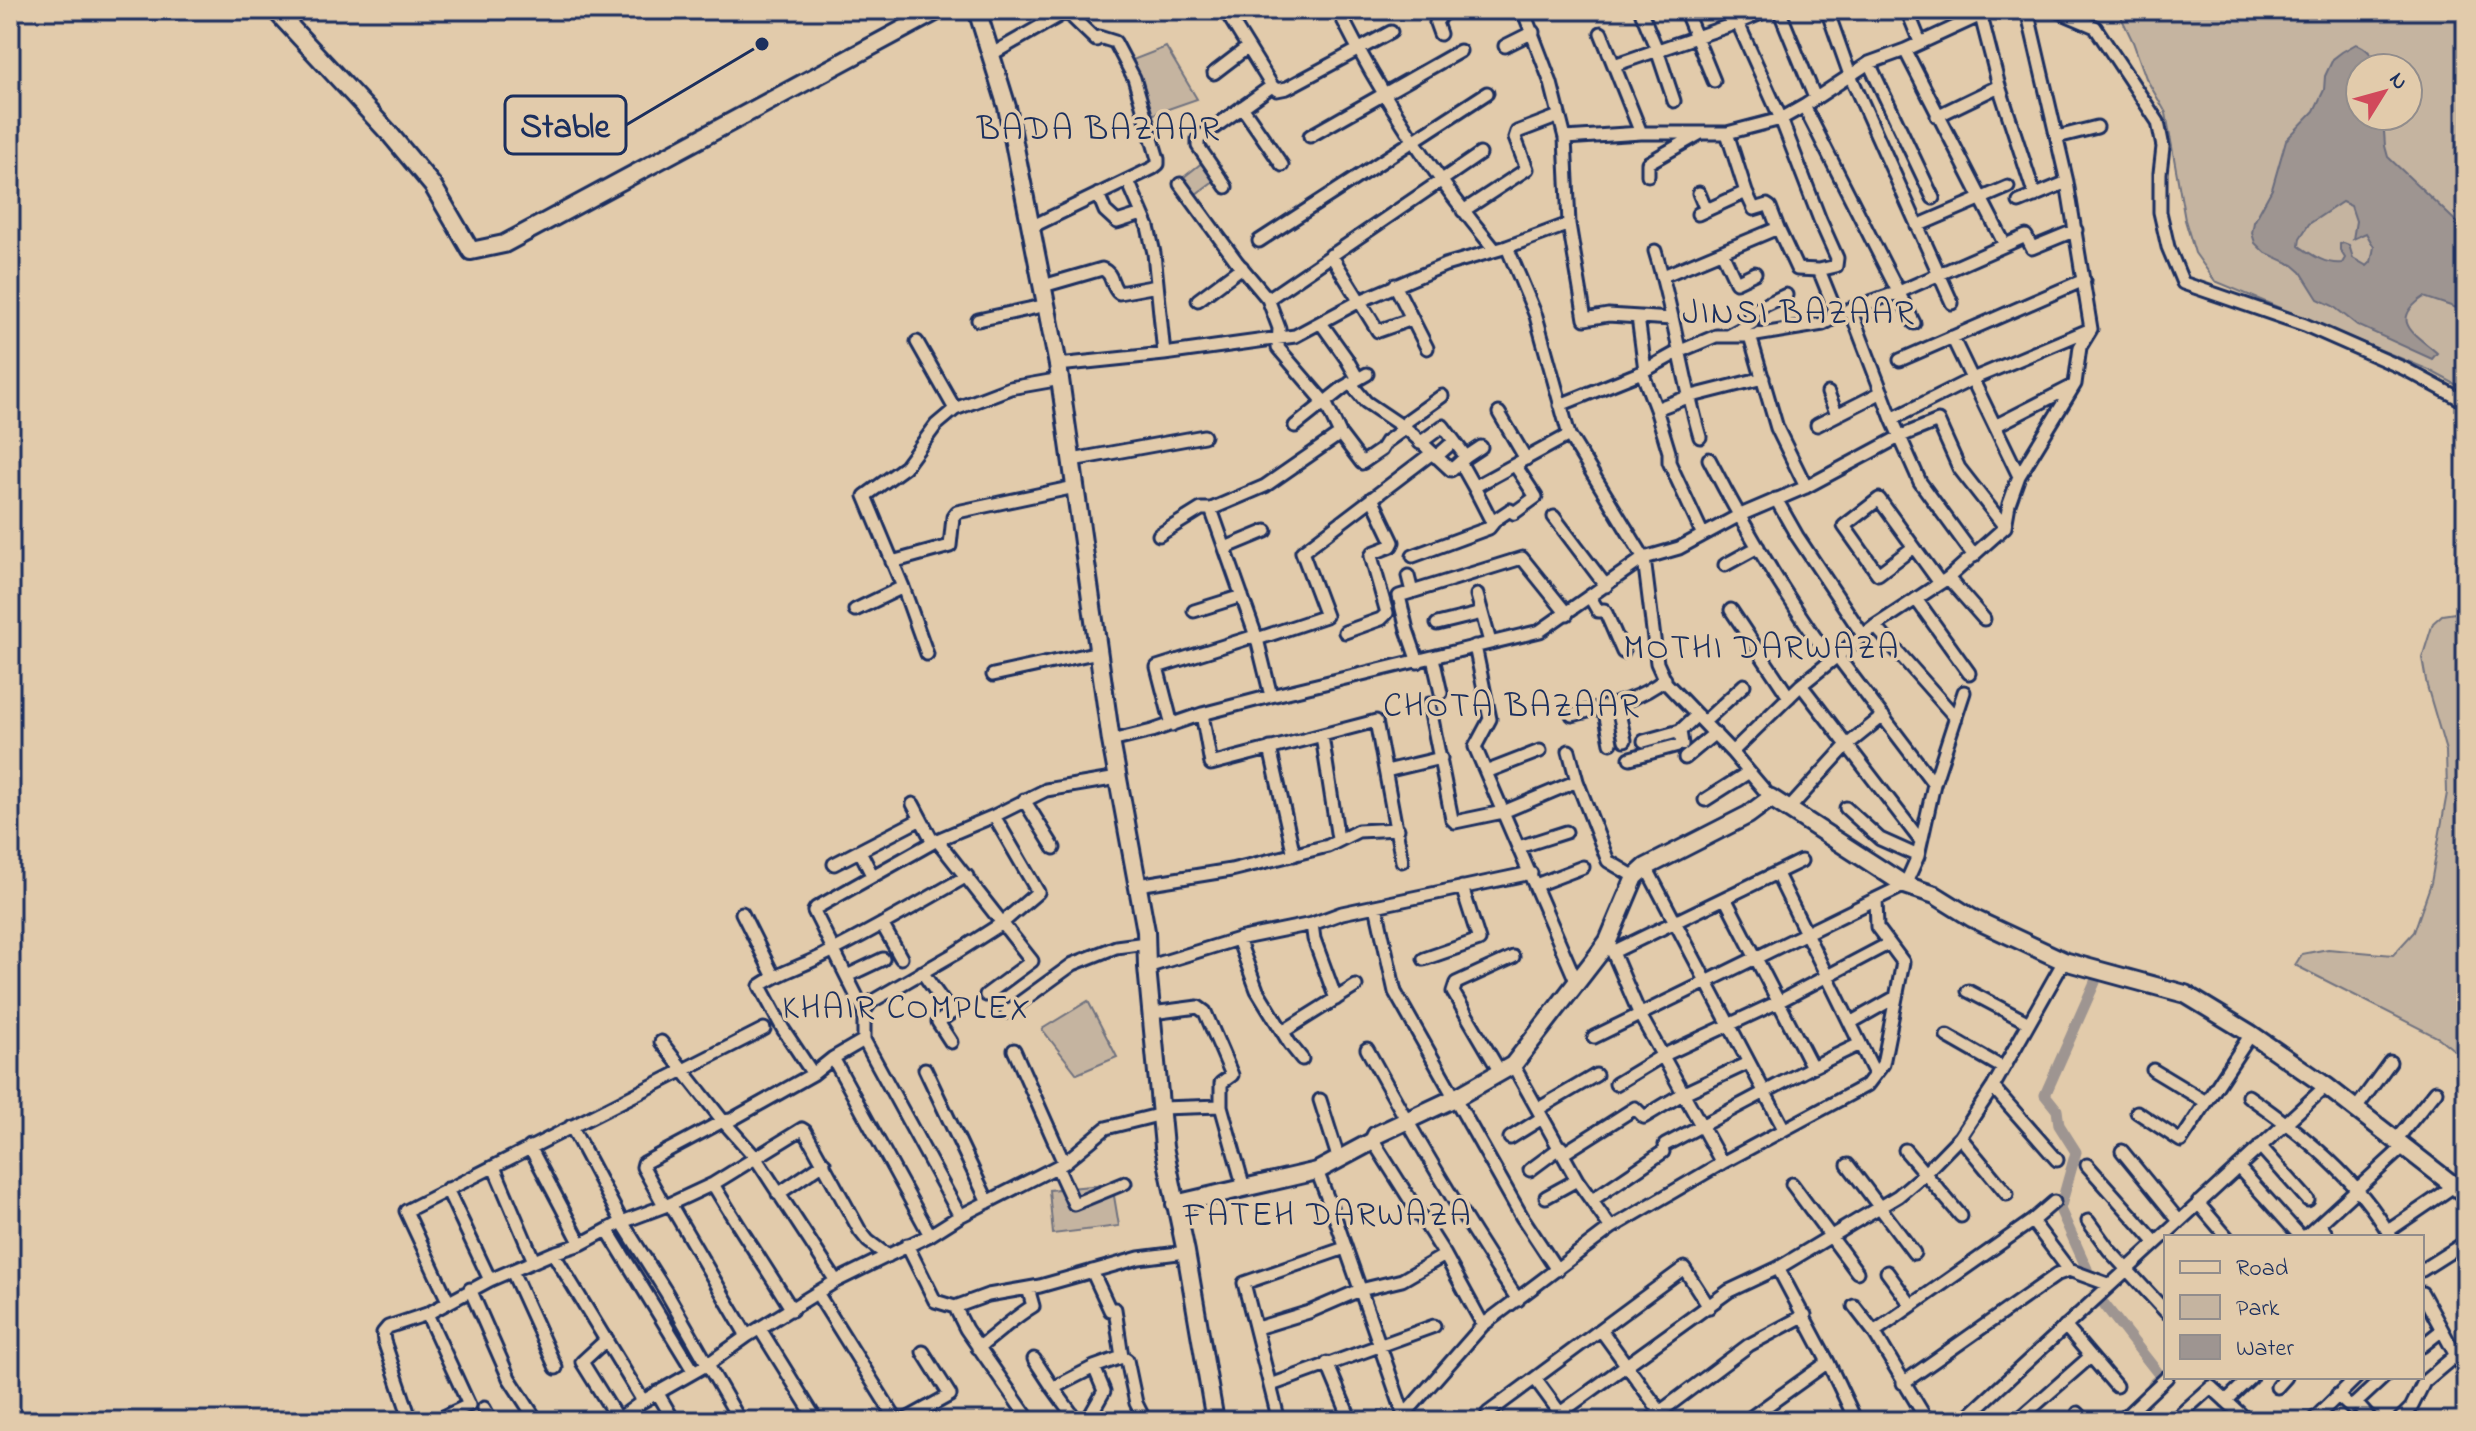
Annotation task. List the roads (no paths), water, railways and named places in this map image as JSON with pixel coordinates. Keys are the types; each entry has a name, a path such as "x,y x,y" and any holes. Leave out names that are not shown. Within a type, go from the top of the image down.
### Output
{"street":[{"path":"275,10 389,133 433,186 471,251 504,244 939,10"},
{"path":"977,10 1007,107 1059,372 1111,741 1146,931 1164,1147 1186,1252 1215,1421"},
{"path":"1225,10 1277,90 1391,32"},
{"path":"1338,10 1412,141 1495,250"},
{"path":"1440,34 1436,23 1441,15 1450,10"},
{"path":"1523,10 1551,83 1565,138 1569,224 1585,319 1608,315 1672,319"},
{"path":"1685,10 1714,81"},
{"path":"1727,133 1754,209 1770,207 1797,269 1819,270 1836,266 1837,258 1781,119 1732,10"},
{"path":"1614,65 1769,10"},
{"path":"1779,10 1815,98"},
{"path":"1827,10 1850,75 1952,303"},
{"path":"1907,10 1920,42"},
{"path":"1732,752 1801,685 1875,626 1944,580 2005,527 2019,476 2075,384 2080,347 2091,329 2067,182 2027,10"},
{"path":"2055,10 2095,27 2158,122 2163,147 2160,212 2168,247 2183,283 2305,325 2405,369 2466,402"},
{"path":"1565,138 1641,133 1727,133 1781,119 1869,63 1986,13 1999,86 2035,196"},
{"path":"992,54 1062,14 1070,15 1096,40 1099,37 1115,42 1134,78 1158,159 1158,164 1153,168 1031,227"},
{"path":"1642,14 1674,101"},
{"path":"1505,46 1533,32"},
{"path":"1601,33 1641,133"},
{"path":"1214,73 1248,47"},
{"path":"1905,50 2005,245"},
{"path":"1310,136 1460,51"},
{"path":"1869,63 1933,198"},
{"path":"1226,187 1197,143 1200,137 1272,86"},
{"path":"1937,116 1999,86"},
{"path":"1259,241 1487,93"},
{"path":"1804,106 1914,323"},
{"path":"1242,107 1282,165"},
{"path":"1463,211 1527,169 1515,138 1517,132 1559,116"},
{"path":"2057,137 2097,127"},
{"path":"1648,175 1648,163 1700,133"},
{"path":"1268,299 1480,154"},
{"path":"1128,181 1148,227 1154,253 1164,354"},
{"path":"2019,202 2067,182"},
{"path":"1180,184 1268,299 1279,328 1278,348 1326,404 1340,434 1362,463 1404,429 1407,421 1442,396"},
{"path":"1917,226 2008,187"},
{"path":"1699,193 1702,212 1746,192"},
{"path":"1098,194 1105,211 1113,220 1120,222 1142,214"},
{"path":"927,654 865,496 905,467 936,425 955,409 1059,372 1295,336 1395,285 1569,224"},
{"path":"1663,276 1778,228"},
{"path":"1560,405 1644,371 1716,336 1750,336 1823,324 1850,309 1899,292 2026,236 2032,248 2076,230"},
{"path":"1507,247 1536,316 1569,435 1644,558 1657,663 1665,679 1771,798 1905,885 1935,895 1972,918 2064,961 2185,994 2251,1034 2326,1086 2460,1190 2389,1234 2357,1188 2286,1122 2248,1096"},
{"path":"1655,251 1700,437"},
{"path":"1722,252 1736,282 1755,273"},
{"path":"1331,255 1378,331 1412,319"},
{"path":"1198,300 1242,267"},
{"path":"1043,286 1102,269 1110,275 1119,293 1157,286"},
{"path":"1819,270 1838,317"},
{"path":"1900,360 2084,280"},
{"path":"1395,285 1427,348"},
{"path":"1727,336 1753,322 1750,312 1786,295"},
{"path":"978,320 1047,305"},
{"path":"1850,309 1920,482 1974,556"},
{"path":"1638,317 1644,371 1669,452 1669,462 1703,535"},
{"path":"1321,323 1358,379 1366,402 1404,429 1451,470 1481,447"},
{"path":"1892,419 1972,379 2091,329"},
{"path":"1750,336 1777,428 1806,487"},
{"path":"1952,337 2019,476"},
{"path":"917,342 955,409"},
{"path":"1656,409 1688,397 1763,378"},
{"path":"1295,426 1358,379"},
{"path":"1995,426 2075,384"},
{"path":"1817,425 1882,392"},
{"path":"1828,393 1837,415"},
{"path":"1413,556 1489,528 1510,510 1514,513 1536,497 1499,413"},
{"path":"1111,741 1271,696 1540,631 1644,558 1679,548 1738,516 1806,487 1901,436 1938,421 1959,468 2005,527"},
{"path":"1420,443 1443,426 1454,441 1493,523"},
{"path":"1159,535 1201,509 1211,509 1265,486 1340,434"},
{"path":"1474,487 1569,435"},
{"path":"1072,460 1204,436"},
{"path":"1172,725 1157,667 1326,616 1302,552 1454,441"},
{"path":"1709,459 1738,516 1808,629 1883,716 1934,784"},
{"path":"892,562 950,546 953,517 957,512 1075,487"},
{"path":"1345,632 1381,619 1387,613 1371,556 1393,542 1372,498"},
{"path":"1776,499 1863,635"},
{"path":"1914,547 1878,574 1844,526 1879,499 1914,547 1984,619"},
{"path":"1211,509 1256,637 1271,696"},
{"path":"1554,517 1606,586"},
{"path":"1225,548 1266,531"},
{"path":"1513,547 1567,614"},
{"path":"1725,565 1758,547"},
{"path":"1418,662 1399,596 1522,558"},
{"path":"1408,576 1412,592"},
{"path":"855,610 903,587"},
{"path":"1477,595 1490,642"},
{"path":"1194,611 1242,596"},
{"path":"1590,597 1598,611 1605,611 1623,652"},
{"path":"1916,599 1969,673"},
{"path":"1731,610 1789,697"},
{"path":"1437,624 1482,613"},
{"path":"1875,626 1956,718"},
{"path":"1475,646 1490,719 1475,747 1576,981"},
{"path":"993,675 1099,652"},
{"path":"1433,658 1441,693"},
{"path":"1572,715 1617,704 1642,694 1665,679"},
{"path":"1644,741 1680,731 1744,685"},
{"path":"1801,685 1920,840"},
{"path":"1594,1037 1905,885 1918,856 1934,784 1964,692"},
{"path":"1429,704 1453,821 1503,812 1577,781"},
{"path":"1617,704 1625,740"},
{"path":"1604,707 1611,743"},
{"path":"1202,714 1211,764 1376,721 1402,861"},
{"path":"1788,810 1847,745 1883,716"},
{"path":"1630,758 1682,744 1680,731"},
{"path":"1685,758 1715,733"},
{"path":"1322,736 1338,839"},
{"path":"1270,748 1294,855"},
{"path":"1486,772 1540,751"},
{"path":"1569,751 1577,781 1608,861 1640,872 1675,922 1784,1129"},
{"path":"1386,771 1441,758"},
{"path":"1705,800 1749,772"},
{"path":"960,1216 864,1040 864,1011 814,914 815,909 935,841 1046,790 1118,778"},
{"path":"1175,1204 1317,1171 1373,1141 1376,1135 1455,1098 1507,1068 1576,981 1610,946 1640,872 1748,815 1771,798"},
{"path":"1024,800 1054,848"},
{"path":"913,804 935,841 967,876 1032,961 986,995"},
{"path":"1846,808 1880,839 1918,856"},
{"path":"864,1011 871,1002 1001,924 1038,892 994,816"},
{"path":"834,864 921,819"},
{"path":"1138,885 1231,870 1294,855 1328,846 1358,831 1398,829"},
{"path":"1519,847 1566,832"},
{"path":"860,851 872,875"},
{"path":"1610,946 1675,922 1801,861"},
{"path":"1536,885 1583,867"},
{"path":"1147,967 1238,939 1312,924 1342,913 1531,873"},
{"path":"1777,874 1875,1074"},
{"path":"813,1074 783,1029 760,986 794,967 803,966 833,951 967,876"},
{"path":"1424,959 1479,940 1462,887"},
{"path":"1725,898 1812,1067"},
{"path":"1402,1418 1483,1325 1611,1228 1722,1163 1867,1085 1883,1064 1903,962 1877,927 1876,899"},
{"path":"1376,906 1395,992 1522,1217 1557,1270"},
{"path":"742,913 774,977"},
{"path":"882,924 901,958"},
{"path":"1312,924 1314,939 1336,999"},
{"path":"1238,939 1257,990 1302,1059"},
{"path":"1007,1012 1073,964 1116,947 1146,943"},
{"path":"1616,1084 1662,1056 1778,1002 1888,944"},
{"path":"1610,946 1640,1015 1722,1163"},
{"path":"1513,957 1456,983 1453,992 1470,1024 1540,1114 1577,1180 1611,1228"},
{"path":"847,976 883,959"},
{"path":"1549,1421 1563,1417 1729,1291 1778,1268 1898,1196 1925,1173 1960,1137 1993,1087 2064,961"},
{"path":"922,972 951,1013 938,1022 951,1042"},
{"path":"1284,1031 1356,986"},
{"path":"1968,991 2029,1023"},
{"path":"1850,1023 1896,997"},
{"path":"1152,1013 1203,1009 1232,1075 1221,1083 1221,1106 1244,1188"},
{"path":"448,1301 406,1211 764,1029"},
{"path":"2137,1112 2181,1141 2251,1034"},
{"path":"1947,1036 2003,1068"},
{"path":"747,1336 643,1167 644,1163 723,1121 731,1120 813,1074 864,1040"},
{"path":"661,1042 755,1157 836,1281"},
{"path":"1592,1200 1700,1126 1860,1044"},
{"path":"1367,1049 1407,1122 1518,1300"},
{"path":"1014,1050 1074,1204 1125,1183"},
{"path":"833,1058 930,1235"},
{"path":"2355,1110 2390,1062"},
{"path":"1530,1170 1635,1108 1644,1117 1684,1093 1748,1063"},
{"path":"925,1069 988,1202"},
{"path":"2153,1070 2206,1102"},
{"path":"1510,1138 1596,1075"},
{"path":"2166,1235 2326,1086"},
{"path":"1993,1087 2057,1160"},
{"path":"2306,1235 2399,1144 2436,1091"},
{"path":"1320,1100 1339,1160"},
{"path":"607,1339 582,1362 617,1420 836,1281 1061,1165 1106,1128 1162,1111 1221,1106"},
{"path":"571,1126 622,1222 740,1421"},
{"path":"411,1421 383,1333 388,1327 427,1314 470,1289 581,1244 622,1222 713,1184 802,1129 860,1231 888,1256"},
{"path":"1960,1137 2007,1194"},
{"path":"1373,1141 1445,1255 1483,1325"},
{"path":"2260,1146 2308,1200"},
{"path":"530,1147 581,1244"},
{"path":"1905,1150 1961,1216"},
{"path":"2122,1151 2179,1221"},
{"path":"778,1194 824,1163"},
{"path":"1848,1165 1914,1253"},
{"path":"1963,1421 2161,1241 2087,1165"},
{"path":"494,1167 534,1261"},
{"path":"2238,1167 2301,1235"},
{"path":"1317,1171 1402,1418"},
{"path":"1546,1197 1577,1180"},
{"path":"713,1184 792,1310"},
{"path":"1792,1184 1857,1272"},
{"path":"447,1189 490,1280"},
{"path":"1874,1332 2032,1221 2054,1202"},
{"path":"2198,1203 2225,1235"},
{"path":"2032,1221 2069,1270 2110,1285"},
{"path":"2088,1221 2109,1250 2164,1310"},
{"path":"2320,1224 2327,1235"},
{"path":"608,1231 694,1372"},
{"path":"2424,1269 2466,1242"},
{"path":"907,1245 935,1301 955,1307 988,1295 1028,1288 1139,1258 1186,1252"},
{"path":"1279,1421 1244,1283 1345,1248"},
{"path":"553,1253 643,1401"},
{"path":"1257,1328 1309,1312 1360,1290 1402,1280 1445,1255"},
{"path":"1493,1421 1488,1413 1684,1268 1709,1307"},
{"path":"1778,1268 1805,1315 1856,1421"},
{"path":"1903,1383 2058,1274 2069,1270"},
{"path":"512,1271 556,1368"},
{"path":"1092,1271 1110,1310 1115,1309 1122,1357 1127,1360 1136,1403 1145,1421"},
{"path":"1887,1272 1911,1305"},
{"path":"978,1348 1010,1324 1013,1318 1033,1306 1028,1288"},
{"path":"470,1289 509,1378 537,1421"},
{"path":"817,1293 896,1420 950,1395 923,1352"},
{"path":"2424,1297 2466,1374"},
{"path":"1854,1306 1874,1332 1925,1417"},
{"path":"955,1307 978,1348 1030,1421"},
{"path":"427,1314 469,1405 435,1421"},
{"path":"1648,1421 1664,1416 1749,1345 1805,1315"},
{"path":"1271,1385 1434,1326"},
{"path":"2065,1326 2116,1386"},
{"path":"760,1329 817,1421"},
{"path":"1601,1330 1664,1416"},
{"path":"2424,1344 2442,1330"},
{"path":"2398,1421 2411,1408 2424,1382 2456,1355"},
{"path":"1053,1388 1122,1357"},
{"path":"2017,1421 2090,1357"},
{"path":"1034,1359 1077,1421"},
{"path":"1746,1421 1828,1362"},
{"path":"1327,1363 1350,1419 1332,1421"},
{"path":"1087,1421 1104,1391 1094,1367"},
{"path":"2121,1421 2164,1377"},
{"path":"2226,1401 2249,1379"},
{"path":"2312,1421 2355,1379"},
{"path":"2337,1395 2350,1407 2382,1379"},
{"path":"1536,1380 1563,1417"},
{"path":"2173,1421 2211,1387 2248,1421"},
{"path":"657,1392 674,1421"},
{"path":"2356,1403 2372,1421"},
{"path":"484,1408 491,1421"}],"water":[{"path":"2356,44 2368,52 2344,52 2344,132 2384,132 2388,157 2466,231 2466,311 2424,297 2408,314 2409,328 2437,353 2432,359 2357,325 2333,306 2318,299 2293,265 2264,252 2255,243 2252,233 2254,222 2272,189 2286,140 2314,111 2333,59","holes":["2342,202 2351,206 2356,221 2353,239 2366,233 2374,247 2367,266 2353,258 2349,245 2344,243 2340,244 2345,258 2342,263 2325,261 2299,246 2300,238 2309,224"]}],"waterway":[{"path":"2087,1269 2060,1209 2076,1152 2059,1125 2057,1110 2045,1095 2095,982"},
{"path":"2104,1304 2161,1377 2153,1384"}],"place":[{"name":"Stable","path":"762,44"}],"district":[{"name":"BADA BAZAAR","path":"1099,131"},
{"name":"JINSI BAZAAR","path":"1799,315"},
{"name":"MOTHI DARWAZA","path":"1762,650"},
{"name":"CHOTA BAZAAR","path":"1512,708"},
{"name":"KHAIR COMPLEX","path":"907,1010"},
{"name":"FATEH DARWAZA","path":"1328,1217"}]}
